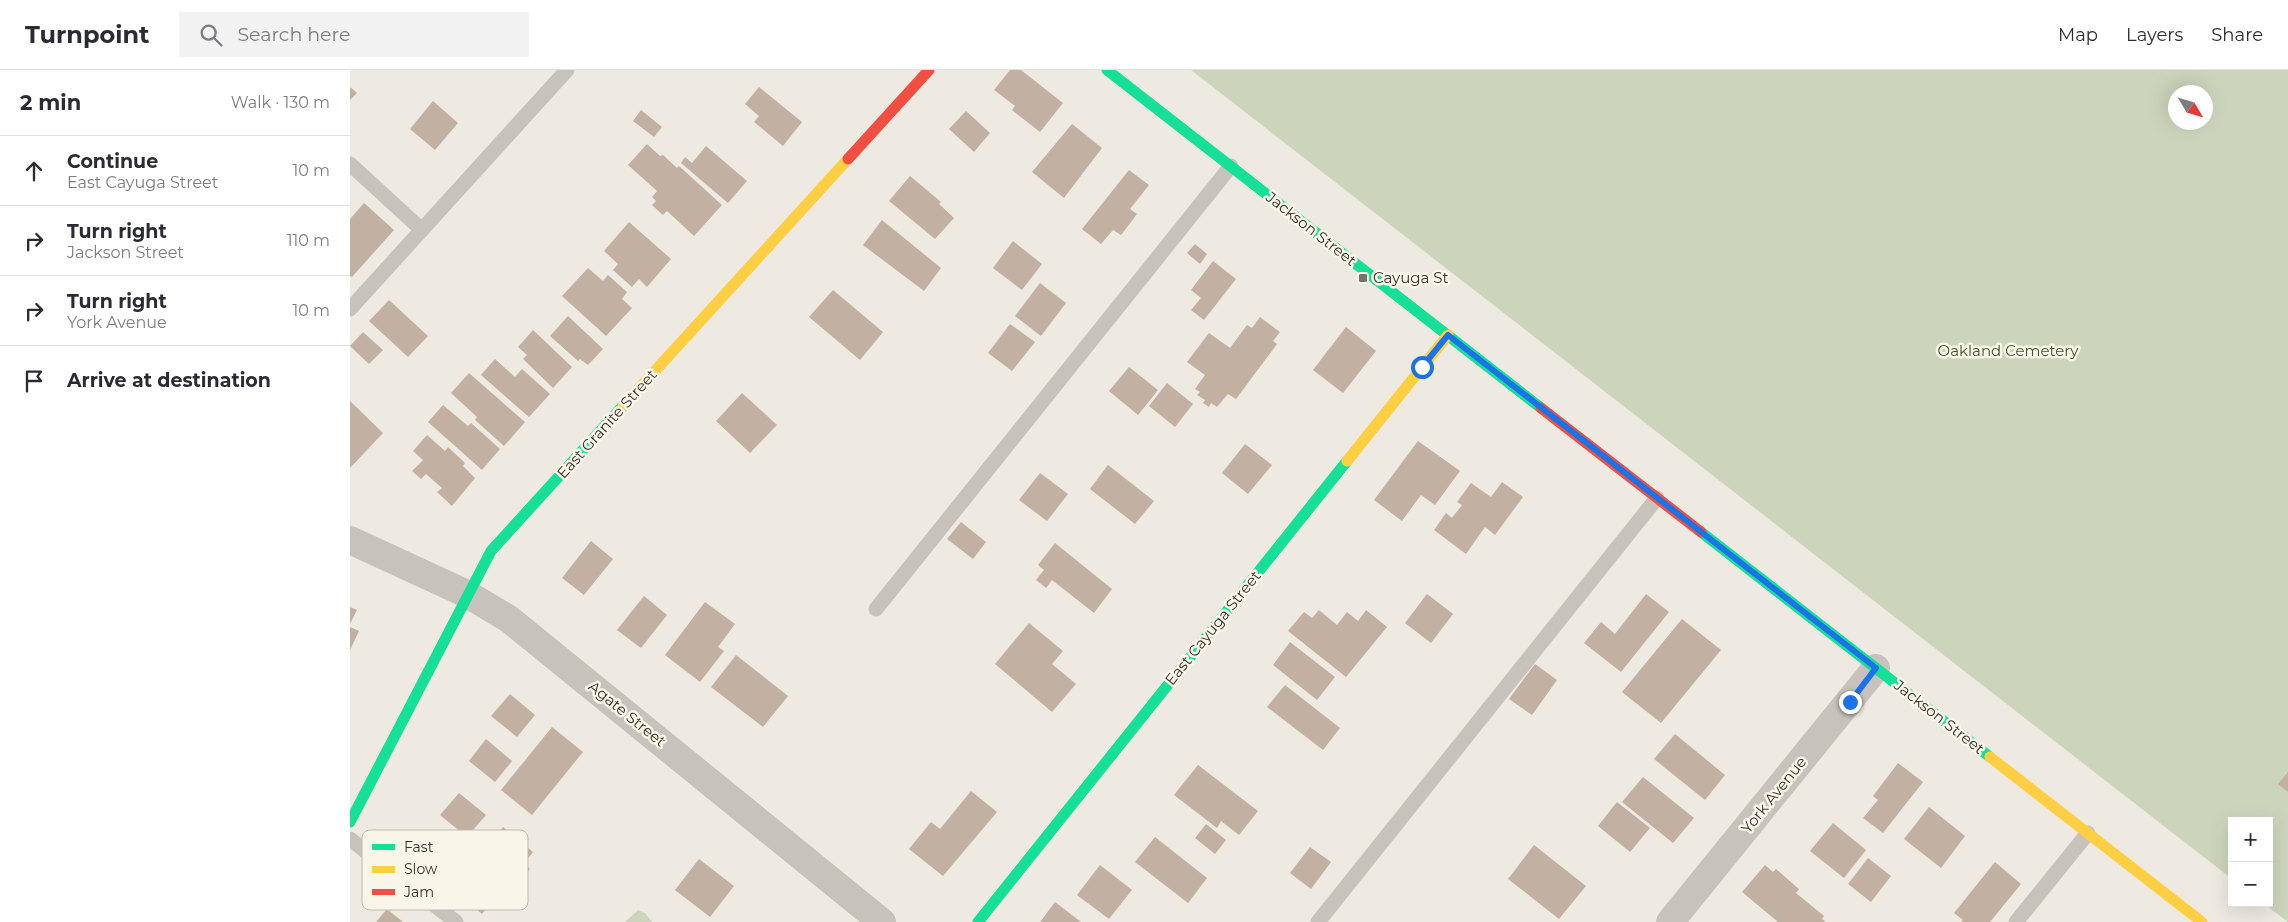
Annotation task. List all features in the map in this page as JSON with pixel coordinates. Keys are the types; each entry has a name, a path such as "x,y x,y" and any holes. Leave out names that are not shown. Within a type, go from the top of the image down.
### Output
{"street":[{"name":"East Granite Street","path":"350,822 491,551 929,70"},
{"name":"Jackson Street","path":"1107,70 2202,922"},
{"name":"East Cayuga Street","path":"978,922 1448,335"},
{"name":"Agate Street","path":"350,540 467,594 509,619 882,922"},
{"name":"York Avenue","path":"1670,922 1876,668"}],"lane":[{"path":"350,309 567,70"},
{"path":"350,164 422,230"},
{"path":"876,608 1231,166"},
{"path":"1318,922 1657,498"},
{"path":"2016,922 2088,833"},
{"path":"350,839 362,848"},
{"path":"441,910 456,922"}],"green space":[{"name":"Oakland Cemetery","path":"1191,70 2288,70 2288,922 2268,907 2273,907 2273,817 2228,817 2228,876"},
{"path":"638,910 645,913 652,922 625,922"}],"building":[{"path":"1010,70 1021,70 1063,103 1040,132 1012,110 1015,106 994,90"},
{"path":"350,87 357,93 350,100"},
{"path":"759,87 802,122 783,146 754,122 759,116 745,104"},
{"path":"433,101 458,123 435,150 410,129"},
{"path":"641,110 662,127 654,137 633,121"},
{"path":"966,111 990,133 974,152 949,129"},
{"path":"1072,124 1102,148 1064,198 1032,172"},
{"path":"647,144 677,168 679,166 722,205 694,236 667,211 663,215 652,205 656,201 652,197 657,191 628,165"},
{"path":"706,146 747,181 728,203 681,163 685,157 692,163"},
{"path":"1129,170 1149,185 1130,209 1137,214 1121,235 1113,230 1101,244 1082,229"},
{"path":"910,176 941,202 939,204 954,218 935,239 889,201"},
{"path":"364,203 394,230 352,277 350,276 350,219"},
{"path":"882,220 941,268 924,291 863,245"},
{"path":"629,222 671,259 647,287 639,279 632,287 613,270 618,264 604,251"},
{"path":"1013,241 1042,264 1022,290 993,268"},
{"path":"1195,244 1207,254 1200,264 1187,253"},
{"path":"1213,261 1236,279 1204,320 1191,310 1201,298 1191,290"},
{"path":"588,268 603,281 608,275 627,292 622,299 632,308 606,336 562,296"},
{"path":"1040,283 1066,303 1041,336 1015,316"},
{"path":"833,290 883,332 860,360 809,317"},
{"path":"389,300 428,336 408,357 369,321"},
{"path":"568,316 603,349 588,365 580,359 578,361 550,336"},
{"path":"1260,317 1280,332 1273,341 1277,344 1236,399 1228,394 1217,407 1211,403 1209,407 1203,403 1205,400 1197,395 1200,392 1195,389 1205,375 1187,362 1209,333 1230,348 1247,325 1252,328"},
{"path":"1010,324 1035,342 1012,371 988,353"},
{"path":"1346,327 1376,351 1343,393 1313,370"},
{"path":"533,330 572,367 553,388 523,359 527,355 518,347"},
{"path":"363,332 383,350 369,364 350,346"},
{"path":"495,359 515,377 522,369 550,394 529,417 481,375"},
{"path":"1129,367 1158,390 1138,415 1109,391"},
{"path":"469,373 525,422 504,446 475,420 477,417 451,393"},
{"path":"1167,383 1193,404 1175,427 1149,406"},
{"path":"742,393 777,425 750,453 716,421"},
{"path":"350,401 383,433 350,468"},
{"path":"443,405 468,426 471,423 500,449 482,470 428,422"},
{"path":"427,435 445,451 448,447 465,463 463,466 475,478 452,506 437,492 442,488 426,474 421,479 412,471 423,460 413,451"},
{"path":"1418,441 1460,471 1435,505 1421,495 1402,521 1374,500"},
{"path":"1245,444 1272,465 1248,494 1222,473"},
{"path":"1108,465 1154,501 1135,524 1090,489"},
{"path":"1040,473 1068,494 1047,521 1019,500"},
{"path":"1502,482 1523,497 1495,535 1485,527 1466,554 1434,530 1446,513 1452,518 1462,505 1457,502 1471,483 1491,497"},
{"path":"961,522 986,542 973,559 947,539"},
{"path":"591,541 613,559 584,595 562,578"},
{"path":"1055,543 1112,589 1094,613 1052,580 1046,588 1036,580 1044,570 1038,565"},
{"path":"1427,594 1453,614 1431,643 1405,623"},
{"path":"1646,594 1669,612 1621,672 1584,643 1601,622 1615,634"},
{"path":"644,596 667,615 641,648 617,630"},
{"path":"705,602 735,624 718,647 724,651 700,682 665,655"},
{"path":"350,607 357,610 350,624"},
{"path":"1319,610 1337,625 1347,612 1358,621 1366,610 1387,627 1346,677 1288,631 1304,612 1312,618"},
{"path":"1682,619 1721,650 1661,723 1622,692"},
{"path":"1029,623 1063,651 1052,664 1076,684 1052,712 995,664"},
{"path":"350,627 359,631 350,650"},
{"path":"1290,642 1335,677 1317,700 1273,665"},
{"path":"736,655 788,696 763,727 711,687"},
{"path":"1535,664 1557,680 1532,715 1509,699"},
{"path":"1285,685 1340,728 1323,750 1267,707"},
{"path":"510,694 535,715 517,737 491,716"},
{"path":"552,727 583,752 532,815 501,790"},
{"path":"1675,734 1725,775 1705,800 1654,759"},
{"path":"486,739 512,761 495,782 469,761"},
{"path":"1898,763 1923,782 1883,833 1863,818 1878,800 1873,796"},
{"path":"1198,765 1258,811 1239,835 1221,821 1217,828 1174,795"},
{"path":"2288,772 2288,792 2278,784"},
{"path":"1643,777 1694,818 1673,843 1622,802"},
{"path":"971,791 997,812 943,876 909,849 931,822 940,829"},
{"path":"459,793 486,815 473,830 458,830 440,815"},
{"path":"1617,802 1650,828 1630,852 1598,826"},
{"path":"1929,807 1965,836 1941,868 1904,839"},
{"path":"1833,823 1866,850 1844,878 1810,851"},
{"path":"1206,824 1226,840 1215,854 1195,838"},
{"path":"1155,837 1207,878 1188,903 1135,862"},
{"path":"1534,845 1586,886 1559,919 1508,879"},
{"path":"1310,847 1331,862 1311,889 1290,873"},
{"path":"528,848 533,852 528,858"},
{"path":"1868,858 1891,876 1871,902 1848,884"},
{"path":"699,859 734,886 710,917 675,890"},
{"path":"1995,862 2021,884 1990,922 1961,922 1963,920 1954,913"},
{"path":"1100,865 1132,890 1109,919 1077,895"},
{"path":"1765,865 1773,872 1776,869 1799,889 1796,893 1824,916 1822,919 1826,922 1778,922 1742,892"},
{"path":"1055,902 1081,922 1040,922"},
{"path":"388,910 403,922 376,922"},
{"path":"477,910 485,910 482,914"}],"traffic: fast":[{"path":"1107,70 1541,408"},
{"path":"350,822 491,551 623,406"},
{"path":"978,922 1347,461"},
{"path":"1701,532 1990,757"}],"traffic: slow":[{"path":"623,406 848,159"},
{"path":"1347,461 1448,335"},
{"path":"1990,757 2202,922"}],"traffic: jam":[{"path":"848,159 929,70"},
{"path":"1541,408 1701,532"}],"place":[{"name":"Cayuga St","path":"1363,278"}],"route":[{"path":"1422,367 1448,335 1876,668 1850,702"}]}
